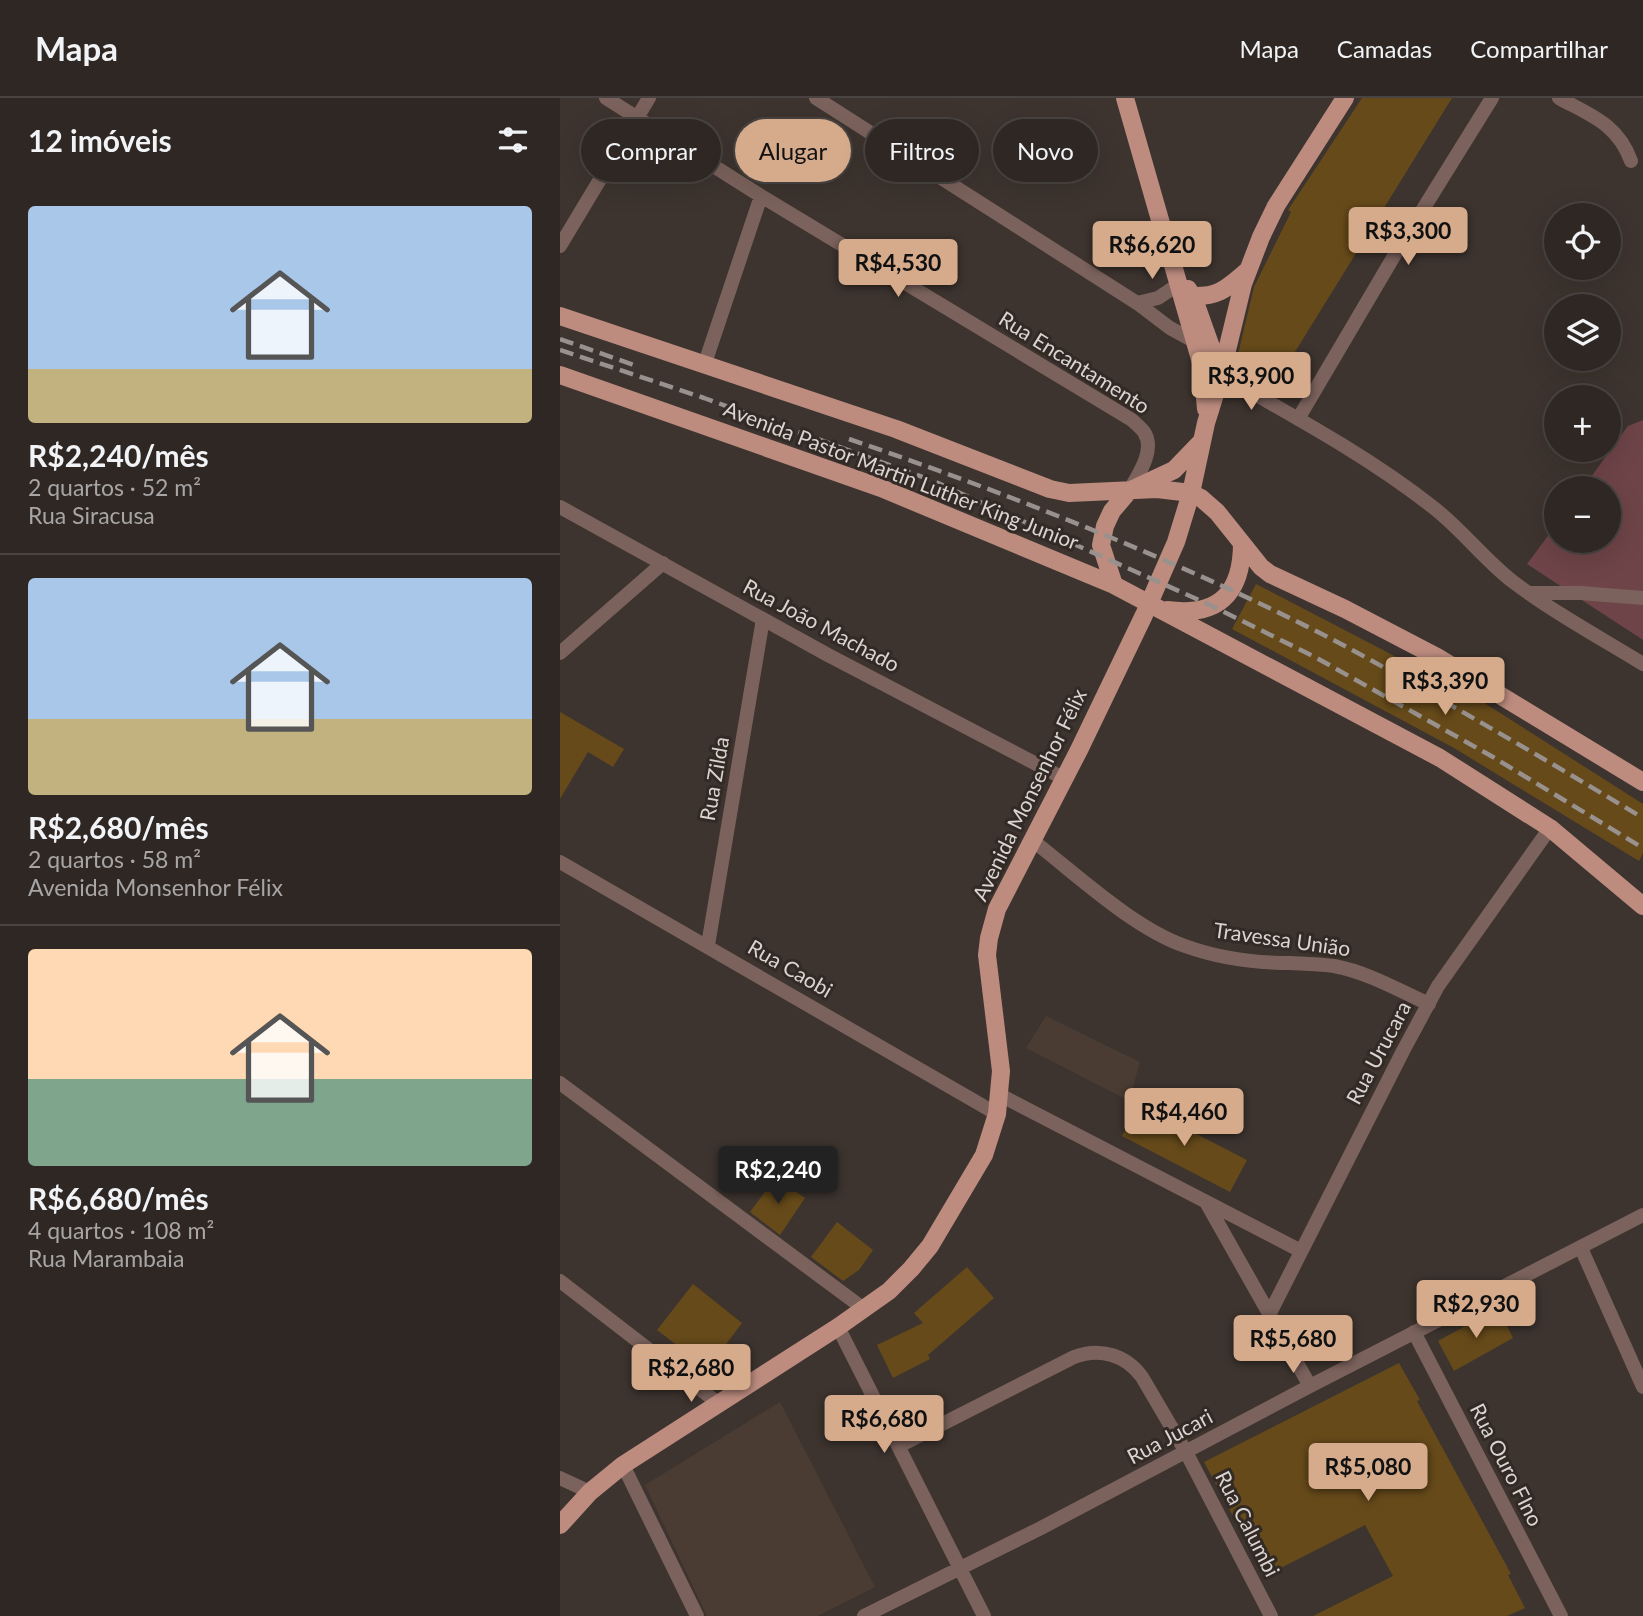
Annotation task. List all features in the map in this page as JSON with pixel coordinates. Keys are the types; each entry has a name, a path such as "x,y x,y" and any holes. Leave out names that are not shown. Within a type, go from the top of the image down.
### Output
{"main road":[{"path":"1125,98 1186,290 1221,375"},
{"name":"Avenida Monsenhor Félix","path":"560,1525 590,1492 623,1465 838,1327 889,1291 930,1246 984,1154 1000,1095 1000,1048 988,978 988,947 997,909 1155,606 1191,493 1204,432 1246,272 1276,206 1345,98"},
{"path":"1186,290 1211,296 1223,291 1246,272"},
{"path":"1114,585 1101,545 1112,511 1129,491 1174,470 1204,432 1204,376 1194,341 1186,290"},
{"name":"Avenida Pastor Martin Luther King Junior","path":"560,316 896,429 1050,489 1069,493 1157,489 1191,493"},
{"name":"Avenida Pastor Martin Luther King Junior","path":"560,375 881,488 1114,585 1440,758 1550,828 1643,906"},
{"path":"1191,493 1209,504 1261,567 1277,578 1345,609 1437,657 1643,782"},
{"path":"1155,606 1187,612 1209,609 1219,603 1237,581 1242,544"}],"street":[{"name":"Rua Encantamento","path":"606,98 761,196 1132,420 1144,432 1147,441 1142,467 1129,491"},
{"path":"560,246 649,98"},
{"path":"816,98 1194,341"},
{"path":"1298,419 1397,251 1492,98"},
{"path":"1559,98 1614,130 1622,139 1631,160"},
{"path":"705,363 761,196"},
{"path":"1137,303 1186,290"},
{"path":"1221,375 1362,459 1435,509 1499,570 1530,593 1643,664"},
{"name":"Rua João Machado","path":"560,508 1065,779"},
{"path":"560,653 663,563"},
{"path":"1530,593 1581,593 1643,598"},
{"name":"Rua Zilda","path":"708,945 763,619"},
{"name":"Rua Urucara","path":"1270,1313 1429,1004 1462,951 1550,828"},
{"name":"Travessa União","path":"1032,840 1135,920 1169,940 1197,950 1227,956 1271,962 1323,964 1349,969 1429,1004"},
{"name":"Rua Caobi","path":"560,862 997,1114"},
{"path":"560,1083 864,1309"},
{"path":"1000,1095 1301,1251"},
{"path":"1205,1201 1310,1386"},
{"name":"Rua Jucari","path":"864,1616 1643,1215"},
{"path":"1581,1248 1643,1387"},
{"path":"560,1281 718,1403"},
{"path":"838,1327 984,1616"},
{"name":"Rua Ouro FIno","path":"1414,1332 1561,1616"},
{"name":"Rua Calumbi","path":"899,1446 1089,1352 1101,1352 1125,1360 1134,1367 1186,1452 1271,1616"},
{"path":"623,1465 697,1616"},
{"path":"560,1478 590,1492"}],"shaded area":[{"path":"1643,420 1643,640 1527,564 1544,541 1544,553 1621,553 1621,476 1592,476 1602,462 1621,462 1621,436 1628,426"},
{"path":"1046,1016 1140,1062 1129,1101 1026,1048"},
{"path":"780,1402 875,1587 817,1616 707,1616 645,1485"}],"building":[{"path":"1362,98 1452,98 1290,360 1280,375 1272,369 1262,387 1234,371 1254,287 1291,212 1288,210"},
{"path":"1256,584 1483,702 1643,804 1643,853 1639,861 1454,748 1232,629"},
{"path":"560,712 624,749 613,767 588,752 560,799"},
{"path":"1138,1104 1247,1160 1230,1192 1122,1136"},
{"path":"776,1177 805,1198 780,1235 750,1212"},
{"path":"837,1222 873,1250 859,1270 843,1281 811,1257"},
{"path":"967,1267 994,1298 928,1355 930,1359 893,1378 877,1345 923,1323 914,1313"},
{"path":"693,1284 742,1323 718,1355 715,1352 704,1366 657,1330"},
{"path":"1498,1308 1513,1338 1454,1371 1438,1341"},
{"path":"1399,1363 1511,1574 1508,1575 1525,1608 1507,1616 1313,1616 1393,1576 1365,1525 1265,1576 1204,1462"}],"railway":[{"path":"560,339 634,365"},
{"path":"560,350 704,398 931,480 1210,605 1315,657 1493,757 1643,848"},
{"path":"849,439 1087,528 1261,604 1401,677 1643,818"}]}
